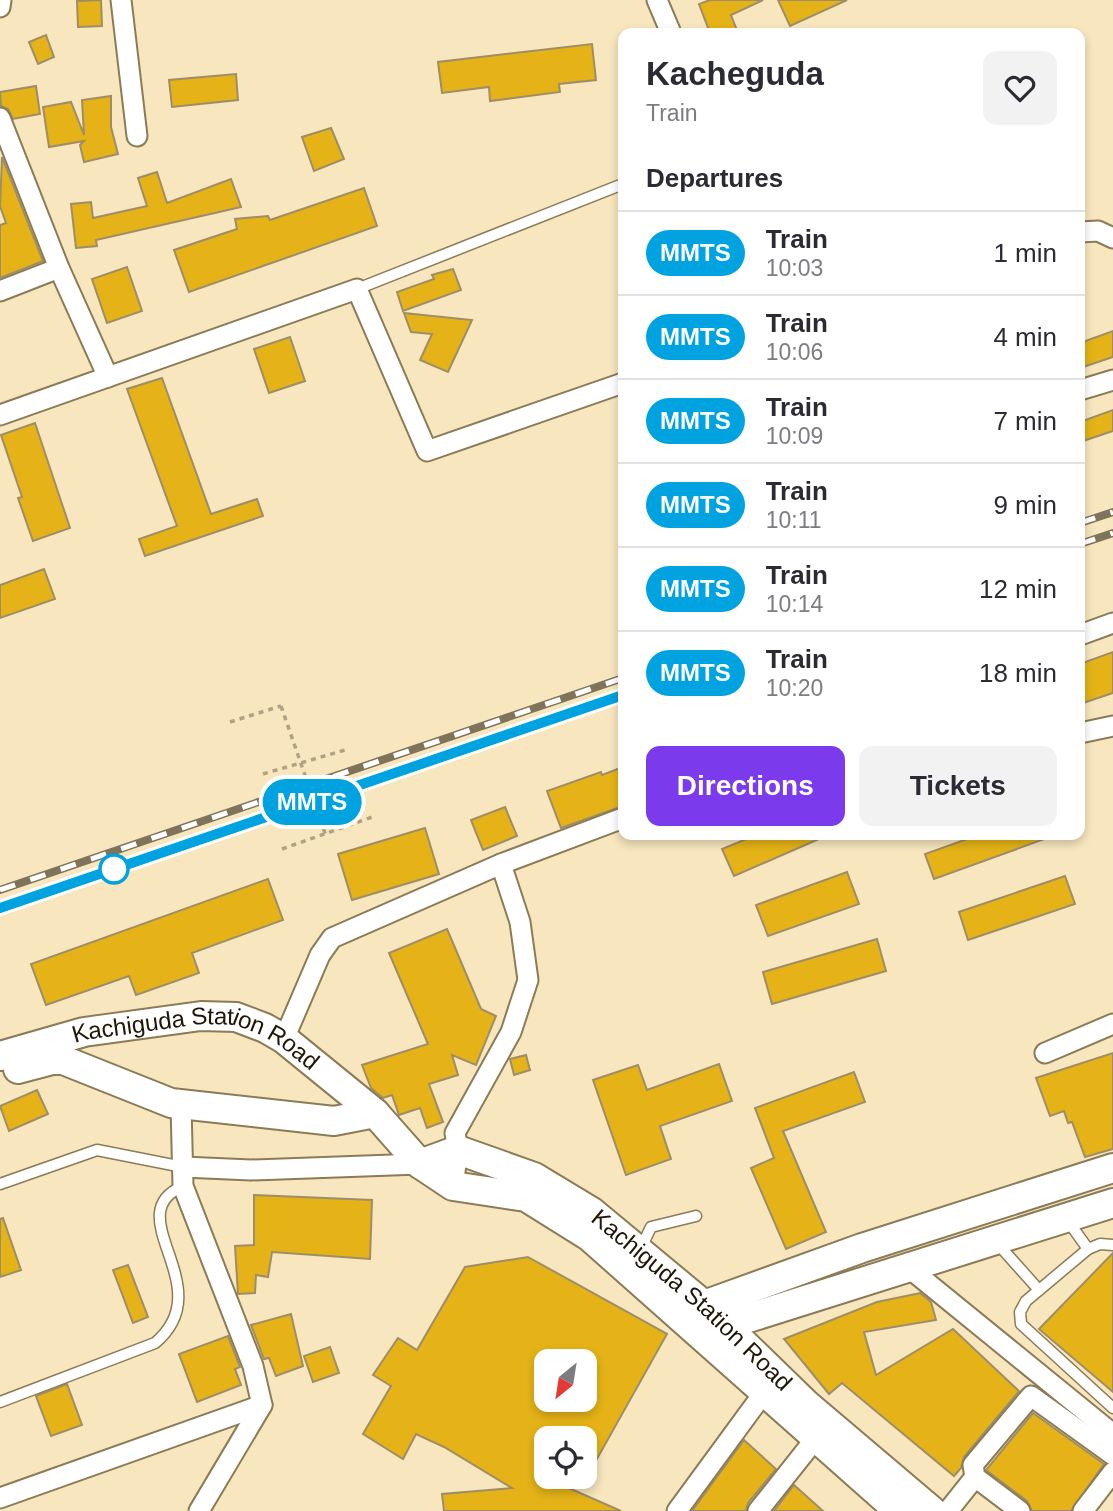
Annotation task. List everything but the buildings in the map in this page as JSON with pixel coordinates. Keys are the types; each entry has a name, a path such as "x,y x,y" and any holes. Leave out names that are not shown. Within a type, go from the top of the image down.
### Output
{"main road":[{"name":"Kachiguda Station Road","path":"0,1056 76,1034 201,1016 236,1017 284,1039 375,1113 420,1164 453,1186 526,1197 555,1212 703,1321"},
{"name":"Kachiguda Station Road","path":"0,1075 39,1062 63,1060 146,1096 181,1105 334,1121 375,1113"},
{"name":"Kachiguda Station Road","path":"457,1150 534,1177 560,1191 640,1250 703,1321 768,1381 816,1438 900,1511"},
{"path":"420,1164 457,1150"},
{"path":"703,1321 862,1248 1113,1168"},
{"path":"703,1321 778,1308 1113,1203"},
{"path":"768,1381 765,1350 768,1330 778,1308"},
{"name":"Kachiguda Station Road","path":"768,1381 807,1405 932,1511"}],"street":[{"path":"0,7 1,0"},
{"path":"121,0 137,136"},
{"path":"657,0 669,28"},
{"path":"0,118 59,268 108,377"},
{"path":"1085,232 1098,231 1113,238"},
{"path":"0,291 59,268"},
{"path":"0,415 357,289 427,451 618,385"},
{"path":"1085,388 1113,380"},
{"path":"1085,633 1113,623"},
{"path":"1085,732 1113,726"},
{"path":"284,1039 320,955 332,938 501,864 618,820"},
{"path":"453,1186 457,1150 455,1133 511,1032 528,980 520,922 501,864"},
{"path":"1045,1053 1113,1024"},
{"path":"181,1105 183,1177 253,1366 262,1405 199,1511"},
{"path":"183,1177 251,1170 420,1164"},
{"path":"909,1268 1113,1434"},
{"path":"677,1511 768,1381"},
{"path":"1015,1510 975,1478 973,1465 1031,1396 1113,1455"},
{"path":"0,1498 262,1405"},
{"path":"758,1511 816,1438"},
{"path":"1083,1511 1113,1472"},
{"path":"948,1511 975,1478"}],"lane":[{"path":"357,289 618,186"},
{"path":"0,1184 97,1150 183,1177 160,1205 157,1219 179,1281 179,1300 167,1333 155,1343 0,1402"},
{"path":"640,1250 651,1227 696,1216"},
{"path":"1066,1218 1088,1249"},
{"path":"995,1241 1039,1290"},
{"path":"1113,1245 1100,1244 1088,1249 1026,1301 1020,1312 1021,1324 1113,1408"}],"path":[{"path":"230,722 281,706 326,836"},
{"path":"263,774 345,750"},
{"path":"282,849 375,817"}],"railway":[{"path":"1085,521 1113,512"},
{"path":"1085,542 1113,533"},
{"path":"0,890 618,680"},
{"path":"0,908 618,697"}],"train":[{"name":"MMTS","path":"0,908 618,697"}]}
